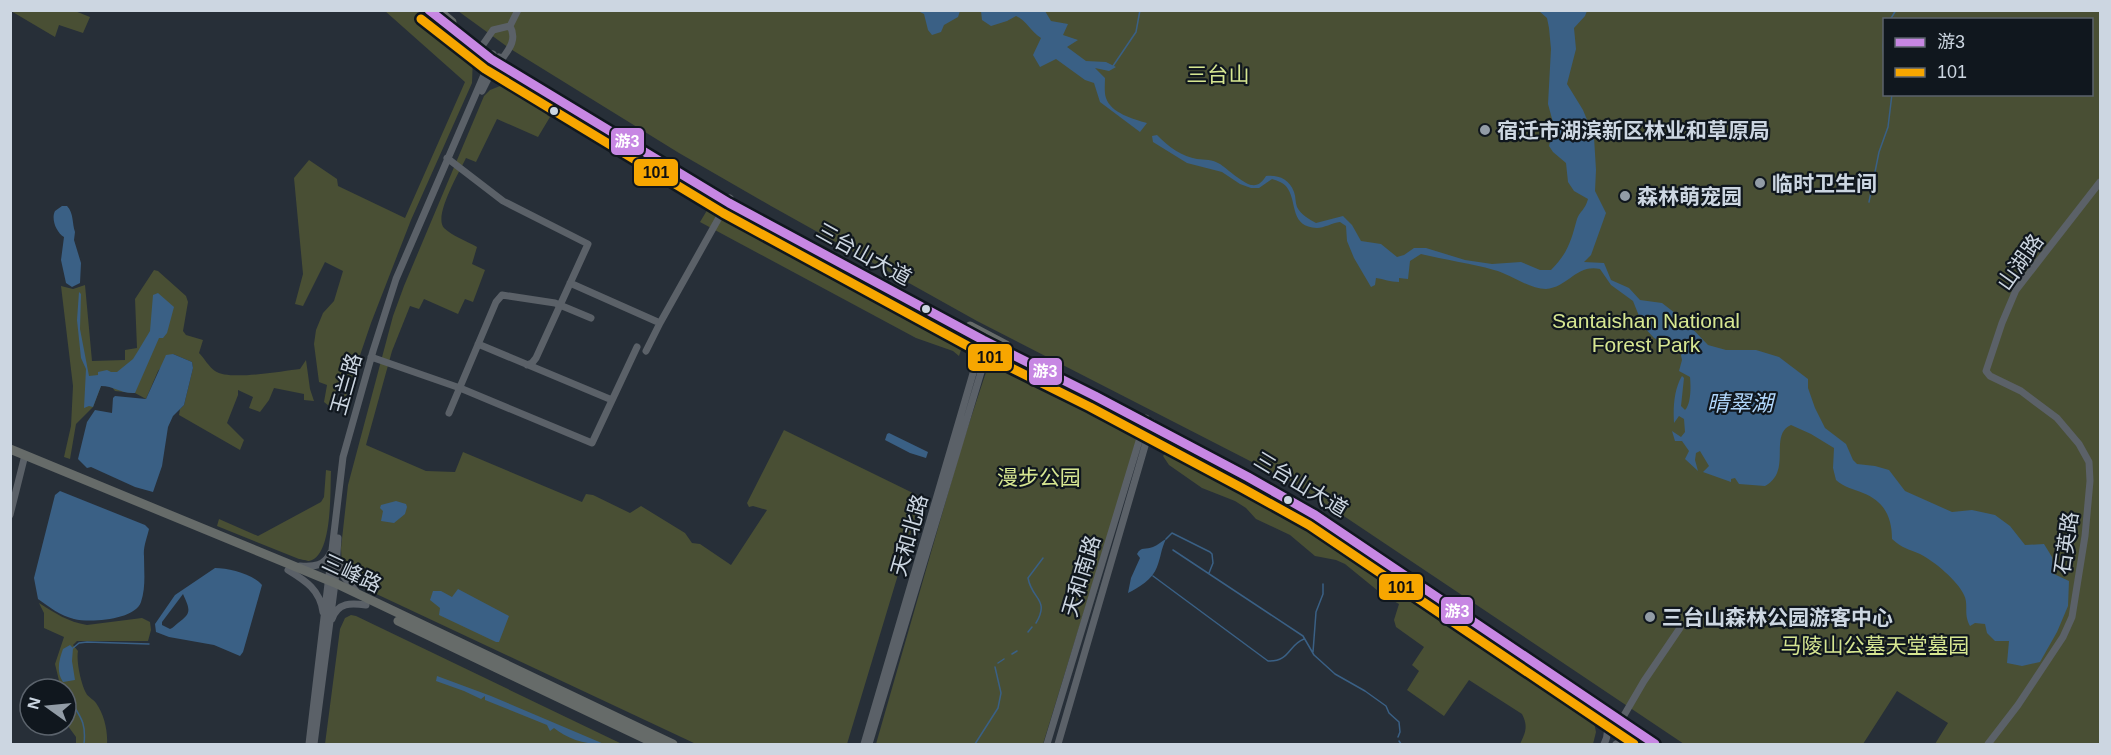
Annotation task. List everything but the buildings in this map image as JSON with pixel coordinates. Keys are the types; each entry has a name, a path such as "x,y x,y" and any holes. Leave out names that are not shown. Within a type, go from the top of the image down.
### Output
{"main road":[{"name":"三台山大道","path":"428,10 496,58 729,200 987,339 1254,475 1314,511 1560,674 1595,702 1651,740 1663,744"},
{"name":"三台山大道","path":"438,10 496,58"},
{"name":"三峰路","path":"10,449 24,457 331,585 673,744"},
{"name":"三峰路","path":"10,454 24,457"},
{"name":"三峰路","path":"367,602 656,744"},
{"name":"三台山大道","path":"1595,702 1623,717 1651,740"}],"street":[{"name":"玉兰路","path":"314,744 343,457 396,279 448,159 496,58 512,45 513,33 510,26 518,10"},
{"path":"482,46 494,30 510,26"},
{"path":"448,159 503,201 588,244 532,363 527,365"},
{"name":"山湖路","path":"1986,371 2016,290 2100,182"},
{"path":"646,351 729,200"},
{"path":"570,283 660,323"},
{"path":"449,413 496,302 502,295 560,305 591,318"},
{"name":"天和北路","path":"865,744 987,339"},
{"path":"478,344 612,400"},
{"path":"373,358 460,388 592,443 637,347"},
{"name":"石英路","path":"1986,371 1990,376 2021,391 2057,418 2079,444 2089,462 2090,481 2085,536 2072,617 2063,637 2018,705 1988,744"},
{"name":"天和南路","path":"1047,744 1149,422"},
{"name":"天和南路","path":"1058,744 1149,422"},
{"path":"10,515 24,457"},
{"path":"289,567 313,567 322,564 336,542"},
{"path":"336,542 338,560 344,577 367,602"},
{"path":"289,567 315,590 322,609 326,632"},
{"path":"326,632 333,615 342,605 367,602"},
{"path":"1623,717 1680,628"},
{"name":"玉兰路","path":"309,744 326,632"},
{"path":"1595,702 1608,727 1604,744"},
{"path":"1616,744 1627,739 1651,740"}],"green space":[{"path":"11,11 75,11 90,17 83,33 59,25 55,37"},
{"path":"385,11 417,11 473,56 472,83 411,220 371,323 343,405 344,385 348,373 344,371 329,406 324,402 327,385 319,382 314,344 316,330 323,313 334,301 343,271 325,262 303,306 295,304 303,274 294,178 309,160 337,179 338,186 405,218 465,82"},
{"name":"Santaishan National Forest Park","path":"458,11 2100,11 2100,744 1935,744 1948,723 1897,691 1863,744 1684,744 1299,486 977,321 679,153 509,48"},
{"path":"505,84 513,85 551,108 547,115 550,117 538,137 497,119 476,162 466,158 445,204 442,222 447,231 477,247 472,264 485,270 473,302 465,299 458,314 424,299 419,309 410,306 392,351 366,445 426,471 455,472 463,452 582,502 586,494 593,495 630,513 641,506 685,533 692,543 700,544 731,565 767,510 749,507 747,503 784,430 917,495 920,498 919,505 847,744 696,744 353,583 342,566 341,548 348,485 393,316 484,96 490,90"},
{"path":"712,202 956,334 963,344 959,356 953,351 916,338 700,222"},
{"path":"154,270 186,296 188,302 183,331 186,335 203,340 199,353 215,371 231,375 300,369 306,360 314,401 304,400 304,394 274,388 260,412 249,408 253,397 238,390 227,423 244,440 240,450 179,415 184,405 193,368 192,362 173,354 158,371 146,399 135,393 115,391 111,386 101,386 93,407 76,424 70,459 64,457 71,426 73,386 61,286 73,289 85,285 92,361 125,360 125,350 137,348 135,299"},
{"name":"漫步公园","path":"992,357 998,357 1138,427 1137,440 1043,744 876,744 961,448"},
{"path":"1170,446 1175,446 1314,524 1327,535 1327,542 1336,547 1342,543 1532,670 1593,717 1596,732 1593,744 1520,744 1526,729 1522,714 1469,680 1444,716 1407,690 1419,671 1412,665 1424,647 1396,627 1394,620 1399,604 1383,595 1345,564 1315,556 1290,535 1256,519 1246,508 1235,501 1202,488 1169,465 1163,456"},
{"path":"326,470 331,471 329,521 322,548 317,557 309,561 299,559 217,526 219,519 258,536 321,502 324,497"},
{"path":"39,603 56,614 80,624 142,618 150,622 151,630 148,641 77,641 73,645 78,651 78,666 84,689 99,707 103,717 107,744 76,744 78,677 58,677 55,664 64,637 44,628 44,613"},
{"path":"351,615 622,744 325,744 340,629 345,618"}],"water":[{"path":"918,11 960,11 958,17 944,25 941,32 932,35 928,30 924,14"},
{"path":"981,11 1045,11 1051,21 1068,24 1063,35 1078,40 1067,47 1086,61 1106,62 1116,67 1109,71 1095,68 1105,78 1105,93 1109,103 1123,115 1147,123 1140,132 1100,102 1094,83 1085,80 1056,59 1040,67 1033,55 1041,38 1020,18 1016,16 991,26 982,20"},
{"name":"晴翠湖","path":"1539,11 1587,11 1574,28 1576,49 1567,84 1583,110 1594,137 1595,191 1606,213 1591,255 1584,262 1604,263 1611,280 1629,288 1640,300 1662,303 1684,320 1708,345 1726,350 1756,350 1779,357 1808,379 1808,388 1825,428 1846,444 1857,464 1889,470 1905,491 1952,512 1972,510 1995,515 2010,526 2025,545 2044,544 2052,557 2054,574 2069,581 2068,606 2040,662 2022,666 2007,663 2009,641 1995,641 1987,633 1985,624 1975,623 1970,626 1965,599 1957,584 1932,561 1892,539 1888,517 1881,505 1870,496 1836,480 1833,468 1834,448 1811,434 1791,425 1784,430 1781,437 1778,472 1765,486 1739,484 1735,478 1731,479 1731,482 1703,472 1709,466 1700,451 1696,453 1695,460 1698,471 1685,459 1689,451 1682,441 1675,441 1672,431 1681,437 1685,432 1684,419 1679,416 1674,423 1677,387 1682,376 1684,378 1681,406 1685,410 1690,395 1690,377 1679,371 1682,360 1680,351 1654,338 1643,326 1633,301 1611,285 1600,269 1585,270 1561,284 1546,289 1533,287 1494,270 1421,254 1410,261 1408,279 1399,278 1399,282 1393,282 1376,278 1375,285 1371,287 1347,241 1346,226 1340,222 1317,228 1308,227 1302,223 1298,219 1291,195 1283,184 1272,179 1259,188 1251,188 1240,184 1222,172 1187,163 1153,142 1152,136 1157,135 1181,153 1192,158 1217,162 1251,185 1260,183 1266,176 1283,179 1292,188 1296,205 1303,215 1316,223 1343,216 1352,225 1361,241 1381,244 1397,257 1414,248 1426,248 1465,260 1492,264 1521,262 1540,270 1551,270 1565,252 1577,219 1588,199 1574,191 1568,182 1566,163 1549,146 1554,126 1548,104 1551,49 1547,18"},
{"path":"62,206 67,206 71,212 75,232 74,240 81,263 80,283 72,287 66,283 61,260 64,237 54,221 55,211"},
{"path":"79,292 81,294 80,329 89,376 98,375 98,372 107,370 117,372 133,359 150,331 153,295 158,293 174,307 167,333 163,338 159,338 135,393 101,386 93,407 84,408 86,369 81,358 77,320"},
{"path":"173,354 192,362 193,368 184,405 173,416 168,427 162,466 153,492 135,487 91,467 87,468 78,459 87,422 95,410 112,413 115,396 146,399 166,355"},
{"path":"889,433 928,452 926,458 910,453 885,440"},
{"path":"60,491 145,525 149,529 144,549 143,596 137,608 130,613 111,619 74,619 55,611 38,599 34,578 55,495"},
{"path":"396,501 406,504 405,514 394,523 381,521 383,511 380,508 381,505"},
{"path":"1166,539 1152,575 1141,586 1128,593 1131,578 1140,558 1137,554 1142,549 1153,547"},
{"path":"215,568 240,572 258,581 262,585 240,656 214,645 169,637 156,632 155,624 175,595","holes":["183,594 188,614 170,629 162,625"]},
{"path":"458,589 509,616 499,642 439,615 440,608 430,600 433,591 441,591 452,597"},
{"path":"70,645 73,648 75,677 60,677 59,674 59,662 63,649"},
{"path":"437,676 491,696 604,744 578,740 554,728 550,731 547,725 485,700 485,696 481,699 436,681"}],"waterway":[{"path":"1113,66 1136,32 1140,10"},
{"path":"1891,18 1896,10"},
{"path":"1869,202 1879,152 1888,127 1892,96"},
{"path":"1166,539 1172,533 1210,552 1213,563 1209,573"},
{"path":"1173,550 1303,636 1314,655 1335,674 1386,706 1389,713 1399,722 1398,737"},
{"path":"1036,623 1040,615 1041,604 1028,578 1043,558"},
{"path":"1153,576 1268,661 1281,659 1304,639"},
{"path":"1313,652 1316,612 1323,594 1323,584"},
{"path":"1028,632 1032,627"},
{"path":"73,648 79,643 87,642 149,644"},
{"path":"1012,654 1017,651"},
{"path":"998,663 1004,659"},
{"path":"975,744 998,708 1001,693 995,667"},
{"path":"78,713 84,728 84,744"}],"transit line":[{"name":"游3","path":"429,10 491,59 729,203 983,340 1248,477 1315,515 1655,744"},
{"name":"101","path":"421,19 485,69 723,213 977,351 1090,407 1309,525 1634,744"}],"place":[{"name":"宿迁市湖滨新区林业和草原局","path":"1485,130"},
{"name":"临时卫生间","path":"1760,183"},
{"name":"森林萌宠园","path":"1625,196"},
{"name":"三台山森林公园游客中心","path":"1650,617"}],"park label":[{"name":"三台山","path":"1218,74"},
{"name":"马陵山公墓天堂墓园","path":"1875,645"}]}
